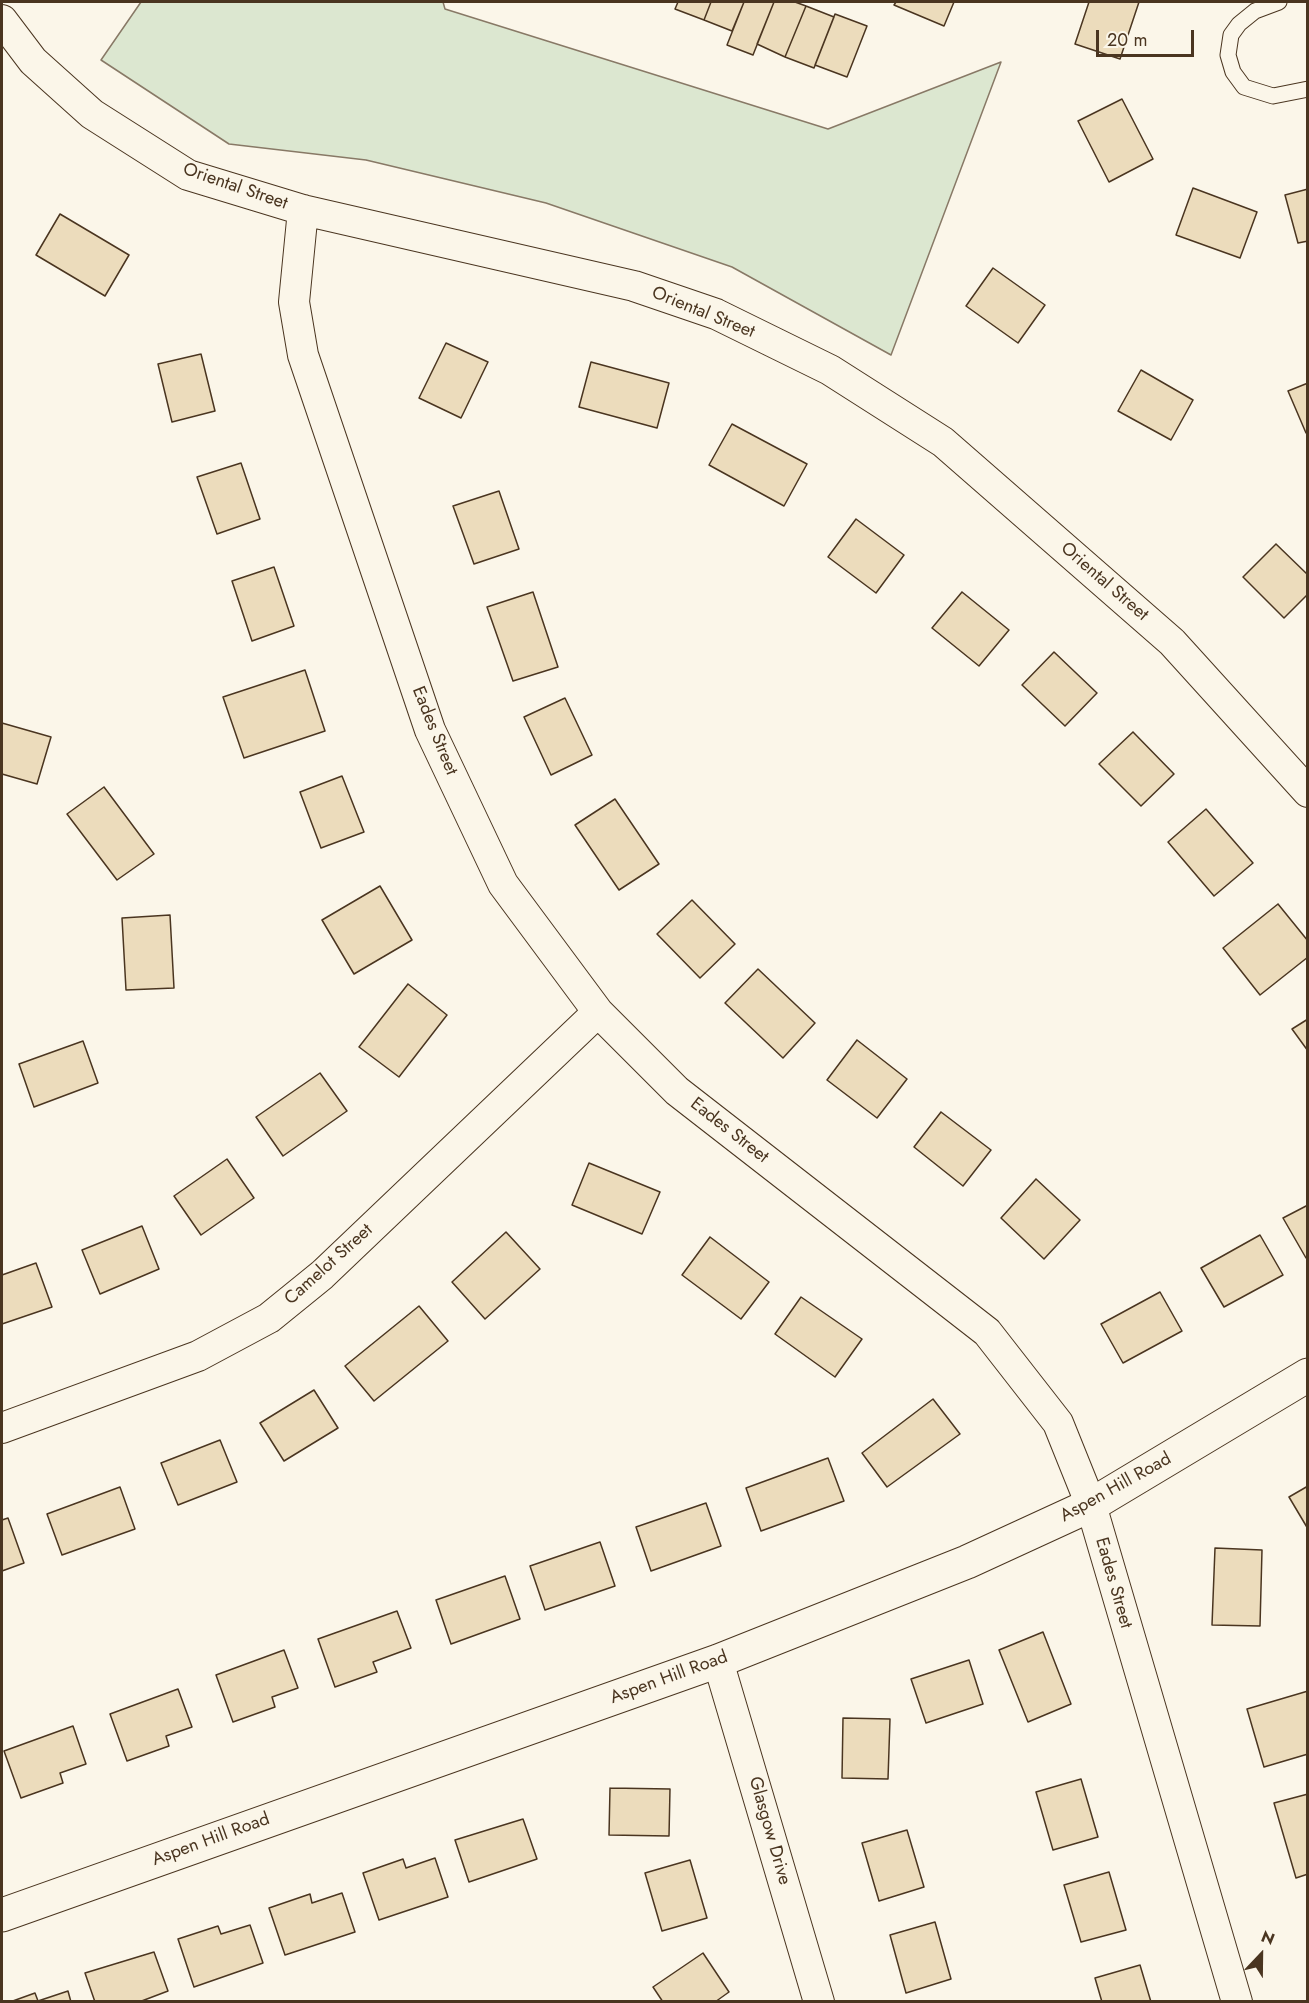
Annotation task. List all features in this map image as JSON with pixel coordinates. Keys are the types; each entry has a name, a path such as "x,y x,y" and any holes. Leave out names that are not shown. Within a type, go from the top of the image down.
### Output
{"street":[{"name":"Oriental Street","path":"2,20 33,61 92,114 188,175 303,210 634,286 716,315 830,370 943,442 1172,642 1308,792"},
{"name":"Eades Street","path":"303,210 294,302 303,355 430,730 503,885 598,1012 677,1091 987,1332 1058,1423 1091,1505 1237,2001"},
{"name":"Camelot Street","path":"2,1428 198,1356 269,1318 321,1275 598,1012"},
{"name":"Aspen Hill Road","path":"2,1915 718,1661 967,1562 1091,1505 1308,1375"},
{"name":"Glasgow Drive","path":"718,1661 819,2001"}],"lane":[{"path":"1279,2 1255,11 1239,24 1231,35 1228,55 1233,72 1244,87 1273,96 1308,89"}],"green space":[{"path":"141,2 443,2 445,9 828,129 1001,62 891,355 732,267 546,203 366,160 229,144 101,60"}],"building":[{"path":"678,2 711,2 704,20 675,9"},
{"path":"711,2 744,2 732,31 704,20"},
{"path":"744,2 774,2 753,55 727,45"},
{"path":"774,2 795,2 806,6 785,57 757,44"},
{"path":"896,2 954,2 944,26 894,5"},
{"path":"1089,2 1139,2 1120,59 1075,44"},
{"path":"806,6 834,17 814,68 785,57"},
{"path":"835,14 867,26 847,77 815,65"},
{"path":"1122,99 1153,159 1109,182 1078,121"},
{"path":"1193,188 1257,212 1240,258 1176,235"},
{"path":"1308,189 1308,241 1298,243 1285,195"},
{"path":"60,214 129,255 105,296 36,255"},
{"path":"993,268 1045,305 1018,343 966,306"},
{"path":"446,343 488,362 461,418 419,398"},
{"path":"201,354 215,411 172,422 158,364"},
{"path":"591,362 669,383 657,428 579,407"},
{"path":"1141,370 1193,400 1171,440 1118,411"},
{"path":"1308,383 1308,432 1306,433 1288,391"},
{"path":"732,424 807,464 784,506 709,465"},
{"path":"241,463 260,519 217,534 197,477"},
{"path":"499,491 519,549 474,564 453,506"},
{"path":"856,519 904,555 876,593 828,557"},
{"path":"1276,544 1308,575 1308,594 1284,618 1243,577"},
{"path":"274,567 294,626 252,641 232,581"},
{"path":"533,592 558,667 513,681 487,607"},
{"path":"962,592 1009,630 979,666 932,628"},
{"path":"1054,652 1097,693 1065,726 1022,685"},
{"path":"305,670 325,731 244,758 223,697"},
{"path":"565,698 592,755 551,775 524,717"},
{"path":"2,723 51,737 37,784 2,774"},
{"path":"1133,732 1174,774 1141,806 1099,764"},
{"path":"342,776 364,832 321,848 300,792"},
{"path":"104,787 154,854 117,880 67,814"},
{"path":"615,799 659,864 619,890 575,825"},
{"path":"1206,809 1253,863 1214,896 1168,842"},
{"path":"380,886 412,940 354,974 322,920"},
{"path":"692,900 735,944 700,978 657,934"},
{"path":"1278,904 1308,941 1308,957 1260,995 1223,948"},
{"path":"170,915 174,988 126,990 122,918"},
{"path":"758,969 815,1023 783,1058 725,1003"},
{"path":"408,984 447,1015 399,1077 359,1047"},
{"path":"1308,1019 1308,1051 1292,1029"},
{"path":"857,1040 907,1079 877,1118 827,1080"},
{"path":"83,1041 98,1083 34,1107 19,1064"},
{"path":"320,1073 347,1111 283,1156 256,1117"},
{"path":"941,1112 991,1150 963,1186 914,1147"},
{"path":"227,1159 254,1198 201,1235 174,1196"},
{"path":"589,1163 660,1192 642,1234 572,1205"},
{"path":"1036,1179 1080,1220 1044,1259 1001,1218"},
{"path":"1308,1205 1308,1257 1306,1258 1283,1218"},
{"path":"142,1226 159,1269 100,1294 82,1250"},
{"path":"506,1232 540,1269 485,1319 452,1282"},
{"path":"1260,1235 1283,1275 1224,1307 1201,1268"},
{"path":"710,1237 769,1282 741,1319 682,1275"},
{"path":"36,1263 52,1307 2,1324 2,1275"},
{"path":"1160,1292 1182,1331 1123,1363 1101,1324"},
{"path":"801,1297 862,1339 835,1377 775,1334"},
{"path":"419,1306 448,1341 374,1401 345,1366"},
{"path":"314,1390 338,1428 284,1461 260,1423"},
{"path":"933,1399 960,1434 887,1487 862,1453"},
{"path":"220,1440 237,1482 178,1505 161,1463"},
{"path":"828,1458 844,1501 761,1531 746,1488"},
{"path":"1308,1486 1308,1529 1289,1497"},
{"path":"120,1487 135,1529 62,1555 47,1514"},
{"path":"706,1503 721,1546 651,1571 636,1527"},
{"path":"8,1518 24,1563 2,1571 2,1520"},
{"path":"600,1542 615,1586 545,1610 530,1566"},
{"path":"1215,1548 1262,1550 1260,1626 1212,1625"},
{"path":"505,1576 520,1619 451,1644 436,1600"},
{"path":"397,1611 411,1648 373,1662 377,1672 335,1687 318,1639"},
{"path":"1043,1632 1071,1704 1028,1722 999,1650"},
{"path":"284,1650 298,1688 272,1697 275,1707 233,1722 216,1675"},
{"path":"969,1660 983,1704 926,1723 911,1679"},
{"path":"178,1689 192,1727 166,1736 169,1746 127,1761 110,1714"},
{"path":"1308,1691 1308,1754 1264,1767 1247,1709"},
{"path":"843,1718 890,1719 888,1779 842,1778"},
{"path":"73,1726 86,1764 60,1773 63,1783 21,1798 4,1751"},
{"path":"1081,1779 1098,1837 1053,1850 1036,1792"},
{"path":"610,1788 670,1789 669,1836 609,1835"},
{"path":"1308,1794 1308,1874 1296,1878 1274,1803"},
{"path":"523,1819 537,1859 469,1882 455,1840"},
{"path":"907,1830 924,1887 879,1901 862,1843"},
{"path":"435,1858 448,1897 379,1920 363,1873 403,1859 406,1868"},
{"path":"690,1860 707,1918 662,1931 645,1873"},
{"path":"1109,1872 1126,1930 1081,1942 1064,1885"},
{"path":"342,1893 355,1932 285,1955 269,1908 310,1894 312,1903"},
{"path":"935,1922 951,1979 906,1993 890,1935"},
{"path":"250,1925 263,1963 194,1987 178,1939 218,1926 221,1934"},
{"path":"154,1952 168,1991 139,2002 95,2002 85,1973"},
{"path":"703,1953 729,1992 715,2002 663,2002 653,1987"},
{"path":"1140,1965 1151,2002 1102,2002 1095,1978"},
{"path":"68,1991 71,2002 10,2002 35,1993 38,2001"}]}
